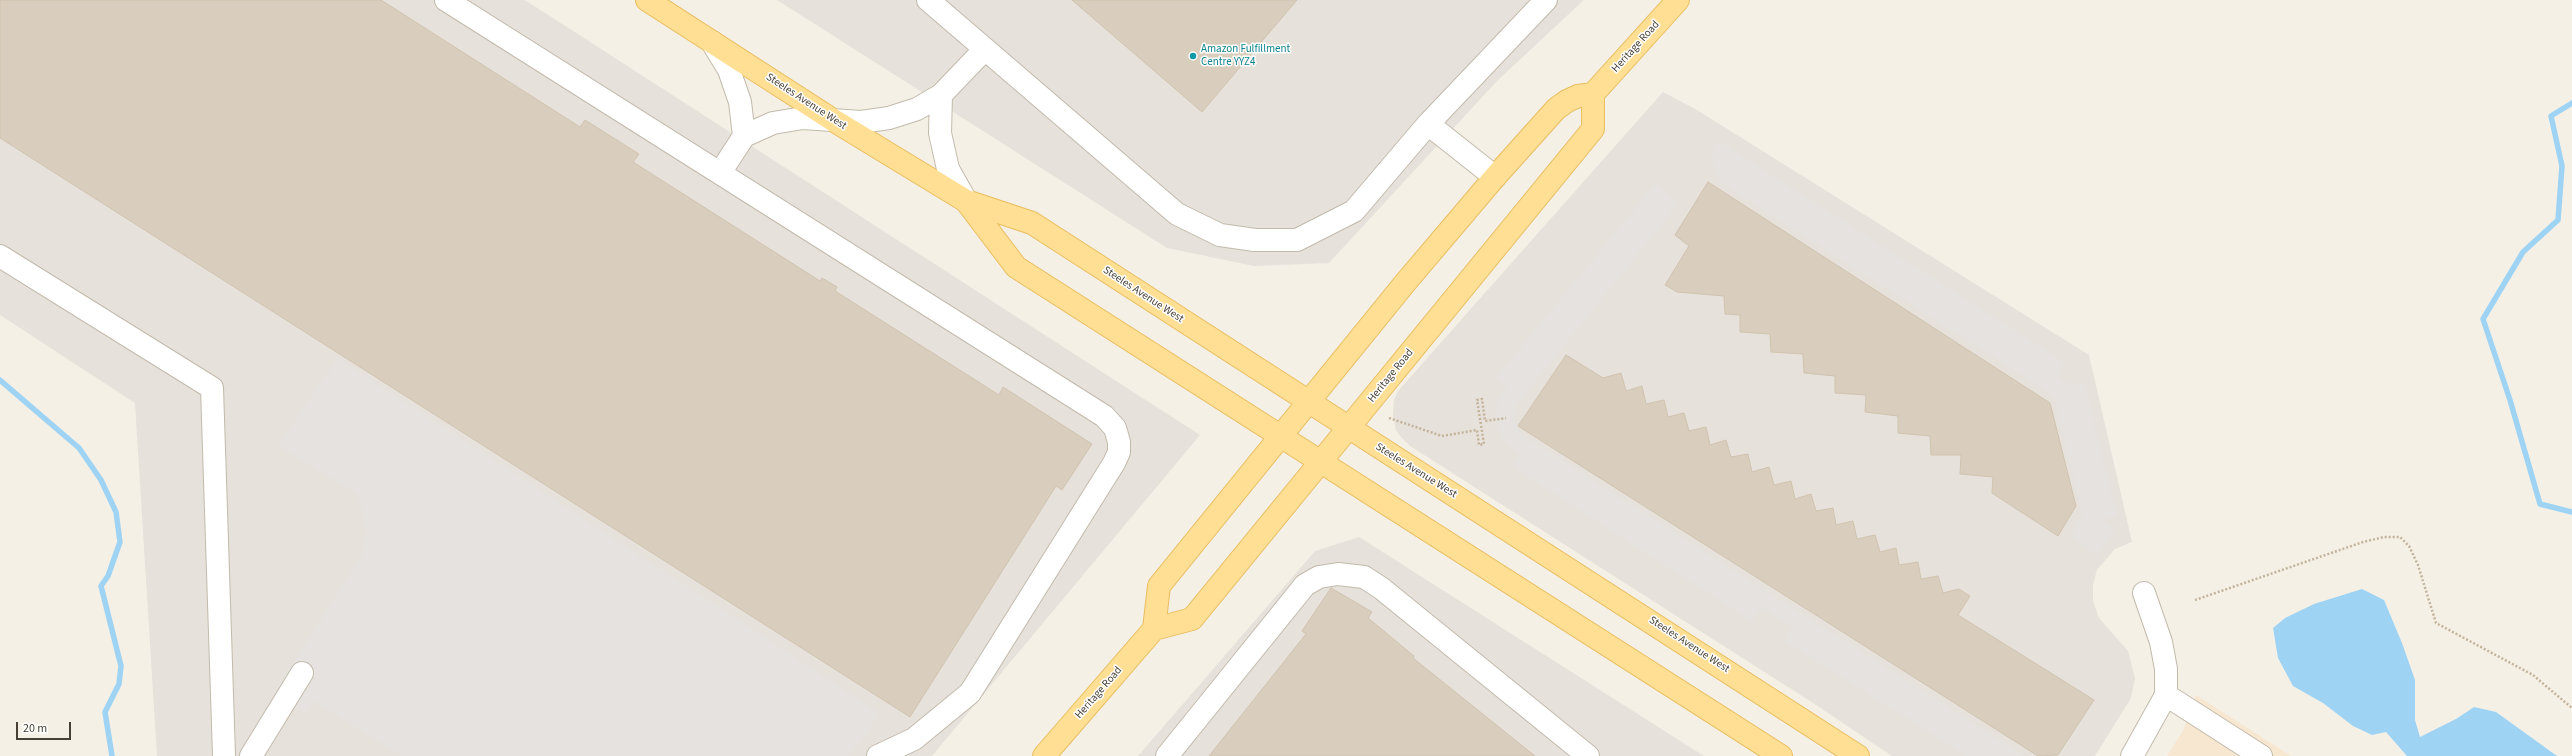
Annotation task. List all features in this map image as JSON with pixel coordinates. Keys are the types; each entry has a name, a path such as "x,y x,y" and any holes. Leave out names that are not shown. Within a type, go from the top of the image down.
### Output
{"main road":[{"name":"Heritage Road","path":"1044,756 1059,748 1154,629 1192,619 1593,129 1593,94 1678,0"},
{"name":"Steeles Avenue West","path":"649,1 833,120 966,201 1032,223 1671,633 1858,756"},
{"path":"1154,629 1159,586 1309,402 1495,177 1556,109 1572,98 1593,94"},
{"name":"Steeles Avenue West","path":"966,201 1016,267 1781,756"}],"street":[{"path":"446,0 1104,416 1110,421 1118,434 1119,452 1114,463 970,693 914,739 878,756"},
{"path":"928,0 1177,214 1220,234 1255,240 1297,240 1354,211 1428,124 1546,0"},
{"path":"712,42 729,70 740,102 744,136"},
{"path":"720,173 744,136 773,123 803,118 862,122 890,118 917,109 942,95 985,49"},
{"path":"942,95 940,133 948,169 966,201"},
{"path":"1428,124 1495,177"},
{"path":"0,256 212,388 224,756"},
{"path":"1167,756 1305,585 1320,577 1338,574 1364,577 1381,588 1588,756"},
{"path":"2132,756 2166,695 2166,669 2160,642 2144,593"},
{"path":"251,756 302,673"},
{"path":"2166,695 2261,756"}],"path":[{"path":"1390,418 1442,436 1477,430 1479,445 1484,444 1477,400 1482,399 1486,421 1506,418"},
{"path":"2195,600 2363,542 2384,537 2400,537 2409,546 2418,565 2436,623 2533,674 2572,708"}],"shaded area":[{"path":"0,0 525,0 1200,435 932,756 157,756 135,403 0,315"},
{"path":"777,0 1584,0 1497,81 1329,263 1254,266 1167,248"},
{"path":"1663,92 1697,110 2089,355 2132,542 2115,549 2097,570 2093,585 2093,601 2099,618 2128,651 2135,678 2131,698 2095,756 1892,756 1813,703 1410,446 1396,430 1393,415 1394,400 1398,391"},
{"path":"1718,141 2064,362 2058,377 2071,385 2084,382 2117,515 2102,520 2115,529 2097,556 2071,536 2082,515 2054,398 2038,385 1719,182 1711,155"},
{"path":"1656,183 1678,204 1515,406 1514,422 1522,435 2025,756 1967,756 1785,641 1792,627 1762,608 1752,621 1513,467 1520,455 1504,441 1497,424 1495,406 1507,388 1496,378"},
{"path":"338,358 878,712 869,732 848,756 401,756 315,701 306,713 273,695 362,555 367,528 357,494 278,446"},
{"path":"1359,537 1704,756 1138,756 1315,551"},
{"path":"2196,695 2291,756 2167,756 2184,729"}],"water":[{"path":"2362,589 2384,600 2402,643 2415,680 2415,720 2420,737 2456,719 2474,707 2496,712 2557,756 2407,756 2386,732 2372,735 2353,726 2323,703 2293,686 2278,658 2273,628 2285,618 2314,604"}],"building":[{"path":"0,0 381,0 580,127 585,120 639,154 633,162 820,281 822,278 837,287 835,291 999,395 1003,387 1092,444 1062,490 1056,486 910,717 0,138"},
{"name":"Amazon Fulfillment Centre YYZ4","path":"1072,0 1297,0 1202,112"},
{"path":"1708,182 2050,403 2076,506 2058,536 1992,493 1993,477 1960,474 1961,455 1931,455 1930,436 1898,433 1898,416 1865,412 1866,395 1835,393 1835,376 1804,373 1803,354 1771,352 1770,334 1740,332 1740,315 1725,314 1724,296 1677,292 1665,285 1689,246 1675,235"},
{"path":"1566,355 1603,378 1621,373 1626,391 1642,386 1646,404 1664,400 1668,417 1684,413 1689,431 1706,427 1710,445 1726,440 1731,457 1748,454 1752,472 1769,467 1774,485 1791,481 1795,499 1811,494 1816,511 1833,508 1836,525 1853,521 1857,539 1875,535 1880,552 1896,548 1899,565 1918,562 1921,579 1938,576 1943,593 1959,589 1970,596 1958,615 2094,700 2058,755 2038,756 1518,426"},
{"path":"1331,588 1372,612 1368,618 1414,656 1413,658 1535,756 1209,756 1306,634 1302,631"}],"waterway":[{"path":"2572,103 2551,116 2562,166 2558,220 2523,252 2483,319 2510,400 2540,504 2572,512"},
{"path":"0,380 79,448 101,480 116,512 120,542 108,576 101,586 121,666 119,684 105,712 112,756"}],"place":[{"name":"Amazon Fulfillment Centre YYZ4","path":"1193,56"}]}
